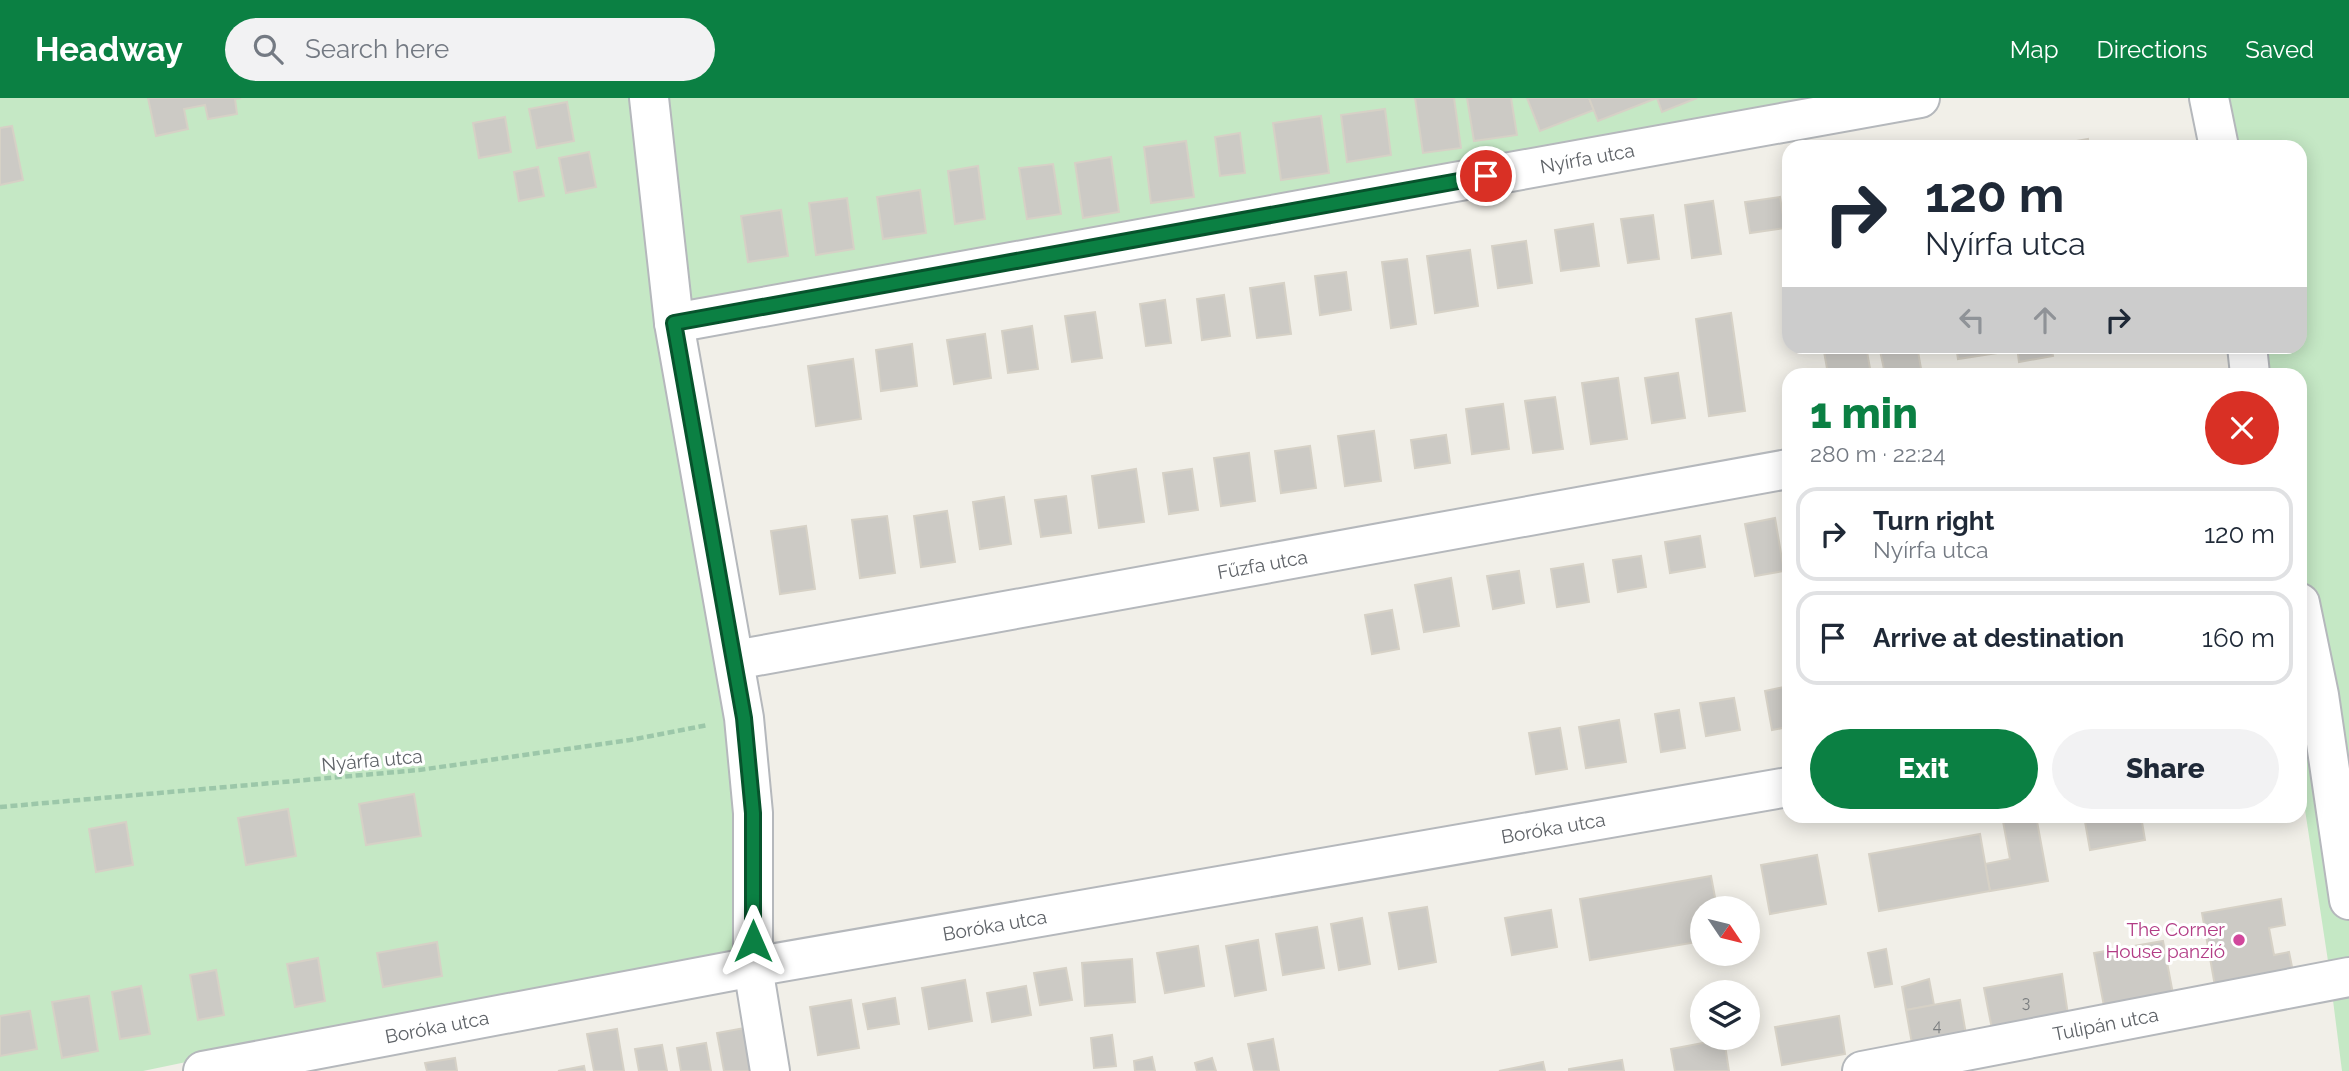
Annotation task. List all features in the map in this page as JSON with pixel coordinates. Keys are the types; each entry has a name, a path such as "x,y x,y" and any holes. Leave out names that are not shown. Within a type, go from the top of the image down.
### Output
{"street":[{"path":"649,98 674,323 744,718 753,813 753,967 771,1071"},
{"name":"Nyírfa utca","path":"674,323 1920,98"},
{"path":"2209,98 2218,140"},
{"name":"Fűzfa utca","path":"735,660 1782,470"},
{"path":"2307,675 2349,900"},
{"name":"Boróka utca","path":"203,1071 753,967 1782,788"},
{"name":"Tulipán utca","path":"1862,1071 2349,977"}],"path":[{"name":"Nyárfa utca","path":"0,807 419,770 630,740 744,718"}],"green space":[{"path":"0,98 1867,98 674,323 735,660 753,967 462,1005 143,1071 0,1071"},
{"path":"2193,98 2349,98 2349,1071 2342,1071 2307,823 2307,368 2235,368 2233,354 2307,354 2307,140 2199,140"}],"building":[{"path":"148,98 241,98 235,99 237,114 208,119 205,105 184,109 188,129 156,136"},
{"path":"1415,98 1454,98 1461,148 1423,153"},
{"path":"1467,98 1511,98 1517,135 1474,141"},
{"path":"1527,98 1589,98 1594,110 1540,131"},
{"path":"1589,98 1657,98 1598,121"},
{"path":"1657,98 1697,98 1662,112"},
{"path":"567,102 574,141 537,148 529,109"},
{"path":"1385,109 1391,155 1347,162 1341,115"},
{"path":"1321,116 1329,173 1281,180 1273,123"},
{"path":"505,117 511,152 479,158 473,123"},
{"path":"12,126 23,180 0,185 0,128"},
{"path":"1240,133 1245,173 1220,176 1215,137"},
{"path":"1186,141 1194,197 1151,203 1144,147"},
{"path":"589,152 596,187 566,193 559,158"},
{"path":"1111,157 1119,212 1083,218 1075,163"},
{"path":"1053,164 1061,214 1027,219 1019,168"},
{"path":"978,166 985,219 955,224 948,171"},
{"path":"538,167 544,196 519,201 514,172"},
{"path":"920,190 926,233 883,239 877,197"},
{"path":"1780,197 1782,228 1750,233 1745,202"},
{"path":"847,198 854,249 816,255 809,203"},
{"path":"1713,201 1721,254 1692,258 1685,205"},
{"path":"781,210 788,256 748,262 741,216"},
{"path":"1653,215 1659,259 1628,263 1621,219"},
{"path":"1593,224 1599,266 1561,271 1555,230"},
{"path":"1526,241 1532,283 1498,288 1492,246"},
{"path":"1470,250 1478,306 1435,313 1427,256"},
{"path":"1407,259 1416,324 1391,328 1382,262"},
{"path":"1346,272 1351,310 1320,315 1315,276"},
{"path":"1284,283 1291,334 1257,338 1250,288"},
{"path":"1224,295 1230,336 1202,340 1197,299"},
{"path":"1165,300 1171,343 1146,346 1140,304"},
{"path":"1095,312 1102,358 1072,362 1065,316"},
{"path":"1731,313 1745,411 1709,416 1696,319"},
{"path":"1032,326 1038,369 1008,373 1002,331"},
{"path":"985,334 991,378 954,384 947,340"},
{"path":"912,344 917,386 881,391 876,350"},
{"path":"1824,354 1867,354 1870,368 1827,368"},
{"path":"1881,354 1918,354 1921,368 1884,368"},
{"path":"1957,354 1991,354 1958,359"},
{"path":"2018,354 2053,354 2053,356 2019,362"},
{"path":"853,359 861,419 816,426 808,366"},
{"path":"1678,373 1685,418 1652,423 1645,378"},
{"path":"1618,378 1627,439 1591,444 1582,383"},
{"path":"1555,397 1563,449 1533,453 1525,401"},
{"path":"1503,404 1509,449 1472,454 1466,409"},
{"path":"1374,431 1381,481 1345,486 1338,436"},
{"path":"1446,435 1450,463 1415,468 1411,440"},
{"path":"1310,446 1316,488 1281,493 1275,451"},
{"path":"1249,453 1255,501 1221,506 1214,458"},
{"path":"1136,469 1144,522 1099,528 1092,476"},
{"path":"1192,469 1198,510 1169,514 1163,473"},
{"path":"1066,496 1071,533 1041,537 1035,500"},
{"path":"1004,497 1011,544 980,549 973,502"},
{"path":"947,511 955,562 921,567 914,516"},
{"path":"887,516 895,573 860,578 852,520"},
{"path":"1775,518 1782,571 1755,576 1745,524"},
{"path":"806,526 815,589 780,594 771,531"},
{"path":"1700,536 1705,567 1670,573 1665,542"},
{"path":"1641,556 1646,587 1618,592 1613,560"},
{"path":"1583,564 1589,602 1557,607 1551,569"},
{"path":"1519,571 1524,603 1493,609 1487,576"},
{"path":"1451,578 1459,626 1424,632 1415,585"},
{"path":"1392,610 1399,649 1372,654 1365,615"},
{"path":"1782,687 1782,728 1772,730 1765,691"},
{"path":"1734,698 1740,730 1706,736 1700,703"},
{"path":"1679,710 1685,748 1661,752 1655,714"},
{"path":"1619,720 1626,762 1586,768 1579,727"},
{"path":"1560,728 1567,769 1536,774 1529,733"},
{"path":"414,794 421,836 366,845 359,804"},
{"path":"288,809 296,856 246,865 238,818"},
{"path":"126,822 133,865 96,872 89,829"},
{"path":"2003,823 2037,823 2048,881 1990,891 1985,864 2010,859"},
{"path":"2085,823 2142,823 2145,840 2090,850"},
{"path":"1980,834 1990,891 1879,911 1869,854"},
{"path":"1817,855 1826,904 1770,914 1761,865"},
{"path":"1711,876 1715,896 1690,896 1690,943 1590,960 1580,899"},
{"name":"The Corner House panzió","path":"2281,899 2285,925 2269,928 2274,955 2289,952 2293,972 2215,986 2202,913"},
{"path":"1427,907 1436,962 1399,969 1389,913"},
{"path":"1551,910 1557,947 1512,955 1505,918"},
{"path":"1362,918 1370,964 1339,970 1331,924"},
{"path":"1317,927 1324,968 1283,975 1276,934"},
{"path":"1258,940 1266,990 1235,996 1226,946"},
{"path":"2163,941 2173,994 2104,1006 2094,953"},
{"path":"437,942 442,976 383,987 377,953"},
{"path":"1198,946 1204,986 1165,993 1157,953"},
{"path":"1886,949 1892,984 1875,987 1868,953"},
{"path":"318,958 325,1001 295,1007 287,964"},
{"path":"1132,959 1135,1002 1085,1006 1082,963"},
{"path":"1066,968 1072,1000 1040,1005 1034,973"},
{"path":"216,970 224,1015 198,1020 190,975"},
{"path":"2062,974 2068,1015 1992,1029 1984,988"},
{"path":"1929,979 1934,1005 1906,1010 1902,987"},
{"path":"965,980 972,1021 929,1029 922,988"},
{"path":"141,986 150,1034 120,1039 112,992"},
{"path":"1026,986 1031,1015 992,1022 987,993"},
{"path":"89,996 98,1051 62,1058 52,1002"},
{"path":"895,998 899,1024 868,1029 863,1004"},
{"path":"851,1000 859,1048 818,1055 810,1007"},
{"path":"1960,1000 1967,1040 1913,1049 1906,1010"},
{"path":"30,1011 37,1049 0,1056 0,1016"},
{"path":"1839,1016 1845,1054 1782,1065 1775,1027"},
{"path":"745,1028 753,1071 724,1071 717,1033"},
{"path":"617,1029 624,1071 594,1071 587,1034"},
{"path":"1112,1035 1116,1066 1094,1068 1091,1038"},
{"path":"1273,1039 1279,1071 1254,1071 1248,1044"},
{"path":"706,1043 711,1071 681,1071 677,1048"},
{"path":"662,1045 667,1071 639,1071 635,1049"},
{"path":"1690,1045 1690,1050 1726,1050 1729,1071 1675,1071 1671,1049"},
{"path":"1152,1057 1155,1071 1135,1071 1134,1061"},
{"path":"455,1058 457,1071 427,1071 425,1063"},
{"path":"1212,1058 1216,1071 1197,1071 1195,1063"},
{"path":"1622,1060 1624,1071 1569,1071 1569,1069"},
{"path":"1543,1062 1545,1071 1499,1071"},
{"path":"584,1066 585,1071 558,1071"}],"place":[{"name":"The Corner House panzió","path":"2239,940"}],"route":[{"path":"753,941 753,813 744,718 674,323 1486,176"}]}
